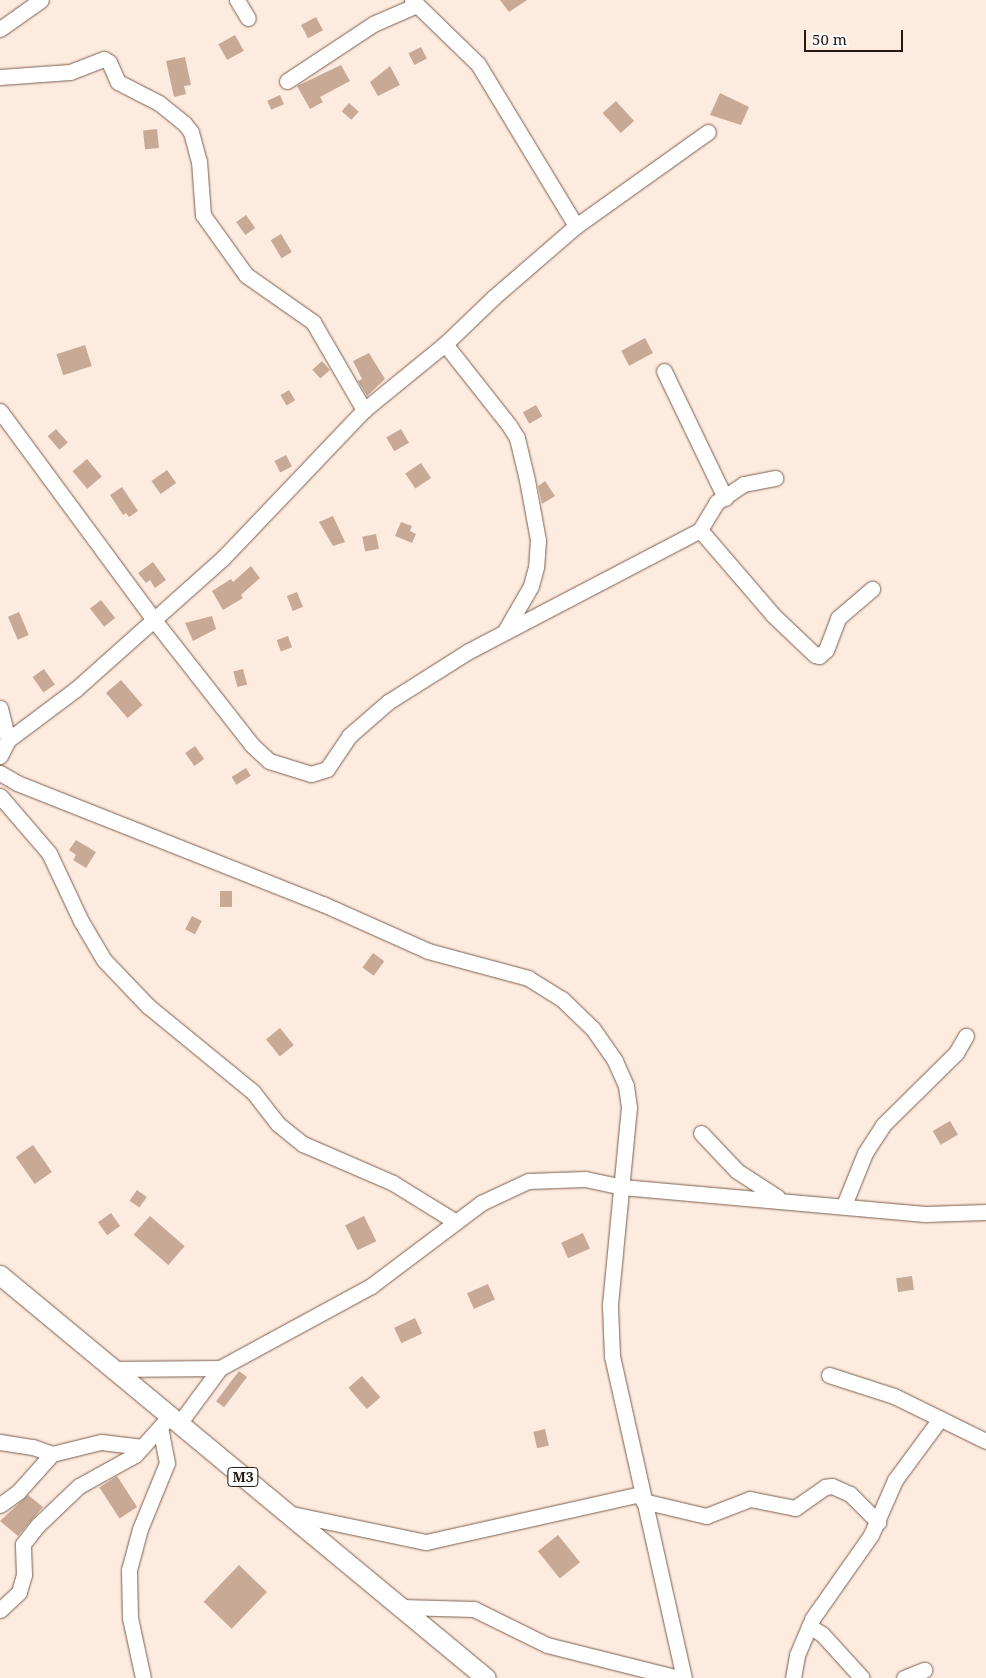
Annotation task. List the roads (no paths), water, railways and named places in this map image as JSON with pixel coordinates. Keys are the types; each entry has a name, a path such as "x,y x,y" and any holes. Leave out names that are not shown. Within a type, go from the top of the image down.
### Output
{"main road":[{"name":"M3","path":"0,1275 113,1369 169,1423 286,1513 486,1678"}],"street":[{"path":"0,29 41,0"},
{"path":"237,0 248,18"},
{"path":"287,81 373,24 415,3 478,64 576,226"},
{"path":"0,78 70,72 104,59 109,62 118,82 159,103 184,123 191,132 199,161 204,215 246,275 313,322 364,410"},
{"path":"0,756 8,740 76,689 223,558 364,410 445,344 576,226 708,132"},
{"path":"445,344 509,425 519,446 527,480 538,540 536,566 523,602 504,632"},
{"path":"664,371 725,498"},
{"path":"0,411 154,620 252,745 269,762 311,774 327,769 349,736 388,702 504,632 700,530 716,502 725,498 744,484 775,478"},
{"path":"700,530 772,615 815,655 819,656 826,650 838,618 872,589"},
{"path":"0,708 8,740"},
{"path":"0,773 17,783 323,904 428,951 454,960 508,971 528,978 554,993 593,1029 615,1061 626,1086 630,1126 610,1306 610,1342 642,1498 684,1678"},
{"path":"0,796 49,853 81,921 104,960 148,1006 253,1092 278,1124 303,1144 393,1184 456,1222"},
{"path":"844,1205 866,1153 883,1125 956,1053 966,1036"},
{"path":"701,1133 737,1171 756,1186 783,1200"},
{"path":"0,1610 19,1592 24,1575 23,1544 38,1525 79,1486 143,1447 169,1423 220,1368 371,1286 481,1203 528,1181 584,1179 622,1187 844,1205 925,1214 986,1212"},
{"path":"113,1369 220,1368"},
{"path":"829,1375 894,1396 940,1419 953,1422 986,1441"},
{"path":"793,1678 809,1626 878,1522 895,1480 940,1419"},
{"path":"143,1678 130,1618 129,1570 140,1529 168,1463 169,1423"},
{"path":"0,1442 33,1447 52,1454 101,1442 143,1447"},
{"path":"0,1505 18,1492 52,1454"},
{"path":"286,1513 426,1542 642,1498 706,1516 750,1500 795,1508 825,1487 832,1486 850,1494 878,1522"},
{"path":"401,1607 474,1609 547,1645 678,1678"},
{"path":"809,1626 822,1634 862,1678"},
{"path":"904,1678 924,1670"}]}
